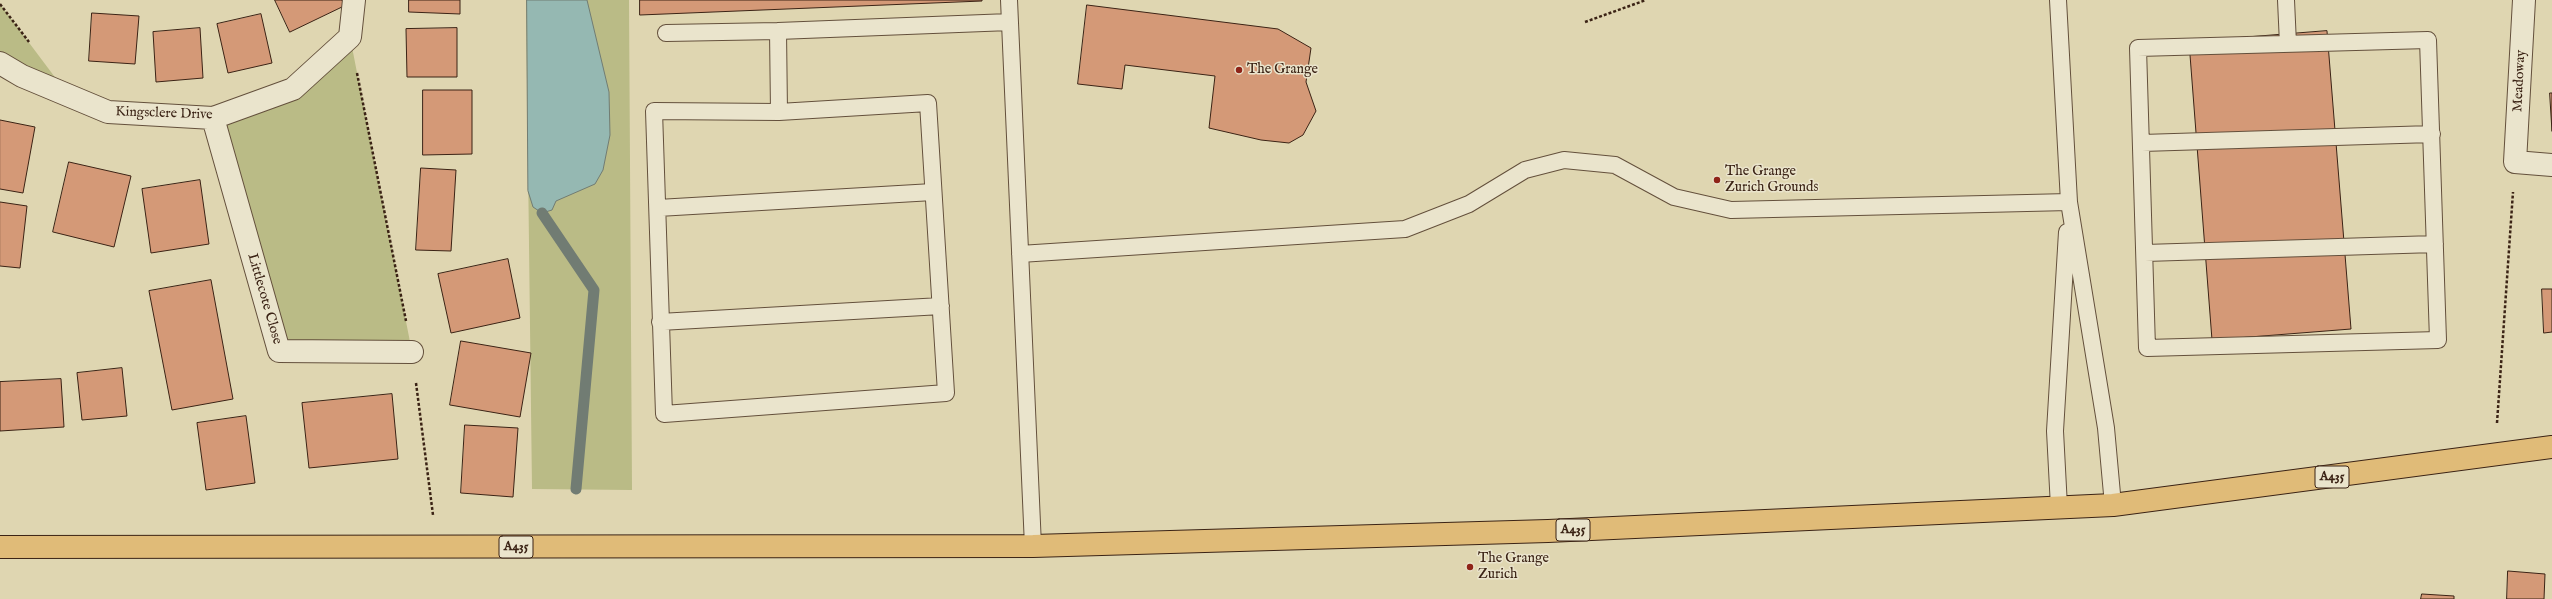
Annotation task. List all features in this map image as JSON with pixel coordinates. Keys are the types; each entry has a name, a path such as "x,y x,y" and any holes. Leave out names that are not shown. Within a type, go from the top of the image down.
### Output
{"main road":[{"name":"A435","path":"0,547 437,548 1033,546 1540,532 2113,505 2552,448"}],"street":[{"path":"350,37 354,0"},
{"name":"Meadoway","path":"2515,162 2524,0"},
{"name":"Kingsclere Drive","path":"0,63 22,76 108,112 213,118 293,89 350,37"},
{"name":"Littlecote Close","path":"213,118 279,352 412,352"},
{"path":"2515,162 2552,165"}],"lane":[{"path":"1009,0 1033,546"},
{"path":"2058,0 2069,202 2106,428 2113,505"},
{"path":"2286,0 2288,44"},
{"path":"666,33 1010,22"},
{"path":"778,30 779,112"},
{"path":"2428,40 2438,340 2148,348 2138,48 2288,44 2428,40"},
{"path":"928,103 946,393 664,414 654,111 779,112 928,103"},
{"path":"2142,143 2432,134"},
{"path":"1020,254 1405,229 1469,204 1525,170 1564,160 1615,165 1674,197 1731,210 2069,202"},
{"path":"658,208 934,192"},
{"path":"2059,507 2055,431 2069,202"},
{"path":"2145,253 2435,244"},
{"path":"660,322 941,306"}],"path":[{"path":"1585,22 1646,0"},
{"path":"350,37 412,352 437,548"},
{"path":"2494,456 2515,162"}],"green space":[{"path":"526,0 629,0 632,490 532,489"},
{"path":"0,4 69,96 0,63"},
{"path":"350,37 412,352 279,351 213,118 293,89"}],"water":[{"path":"527,0 587,0 609,92 610,135 603,170 595,184 556,201 552,210 542,213 533,207 528,191"}],"building":[{"path":"275,0 342,0 344,6 290,32"},
{"path":"409,0 460,0 460,14 409,12"},
{"path":"640,0 982,0 982,1 640,15"},
{"name":"The Grange","path":"1087,5 1278,29 1311,48 1306,82 1316,111 1303,135 1289,143 1261,140 1209,128 1215,76 1125,65 1122,89 1078,84"},
{"path":"92,13 139,16 135,64 89,61"},
{"path":"261,14 272,63 228,73 217,24"},
{"path":"200,28 203,78 156,82 153,32"},
{"path":"457,28 457,77 407,77 406,29"},
{"path":"2327,31 2351,329 2212,340 2189,42"},
{"path":"423,90 472,90 472,154 423,155"},
{"path":"2550,93 2552,93 2552,131"},
{"path":"0,120 35,127 23,193 0,189"},
{"path":"69,162 131,176 114,247 53,232"},
{"path":"421,168 456,170 451,251 416,250"},
{"path":"200,180 209,244 151,253 142,189"},
{"path":"0,202 27,206 20,268 0,266"},
{"path":"508,259 520,318 451,333 438,274"},
{"path":"211,280 233,399 172,410 149,291"},
{"path":"2542,289 2552,289 2552,332 2544,333"},
{"path":"461,341 531,353 520,417 450,405"},
{"path":"122,368 127,416 82,420 77,373"},
{"path":"61,379 64,427 0,431 0,382"},
{"path":"392,394 398,459 309,468 302,403"},
{"path":"246,416 255,483 206,490 197,423"},
{"path":"465,425 518,428 513,497 461,493"},
{"path":"2508,571 2545,574 2544,599 2507,599"},
{"path":"2422,594 2454,596 2454,599 2421,599"}],"waterway":[{"path":"542,213 594,290 576,489"}],"place":[{"name":"The Grange","path":"1239,70"},
{"name":"The Grange Zurich Grounds","path":"1717,180"},
{"name":"The Grange Zurich","path":"1470,567"}]}
